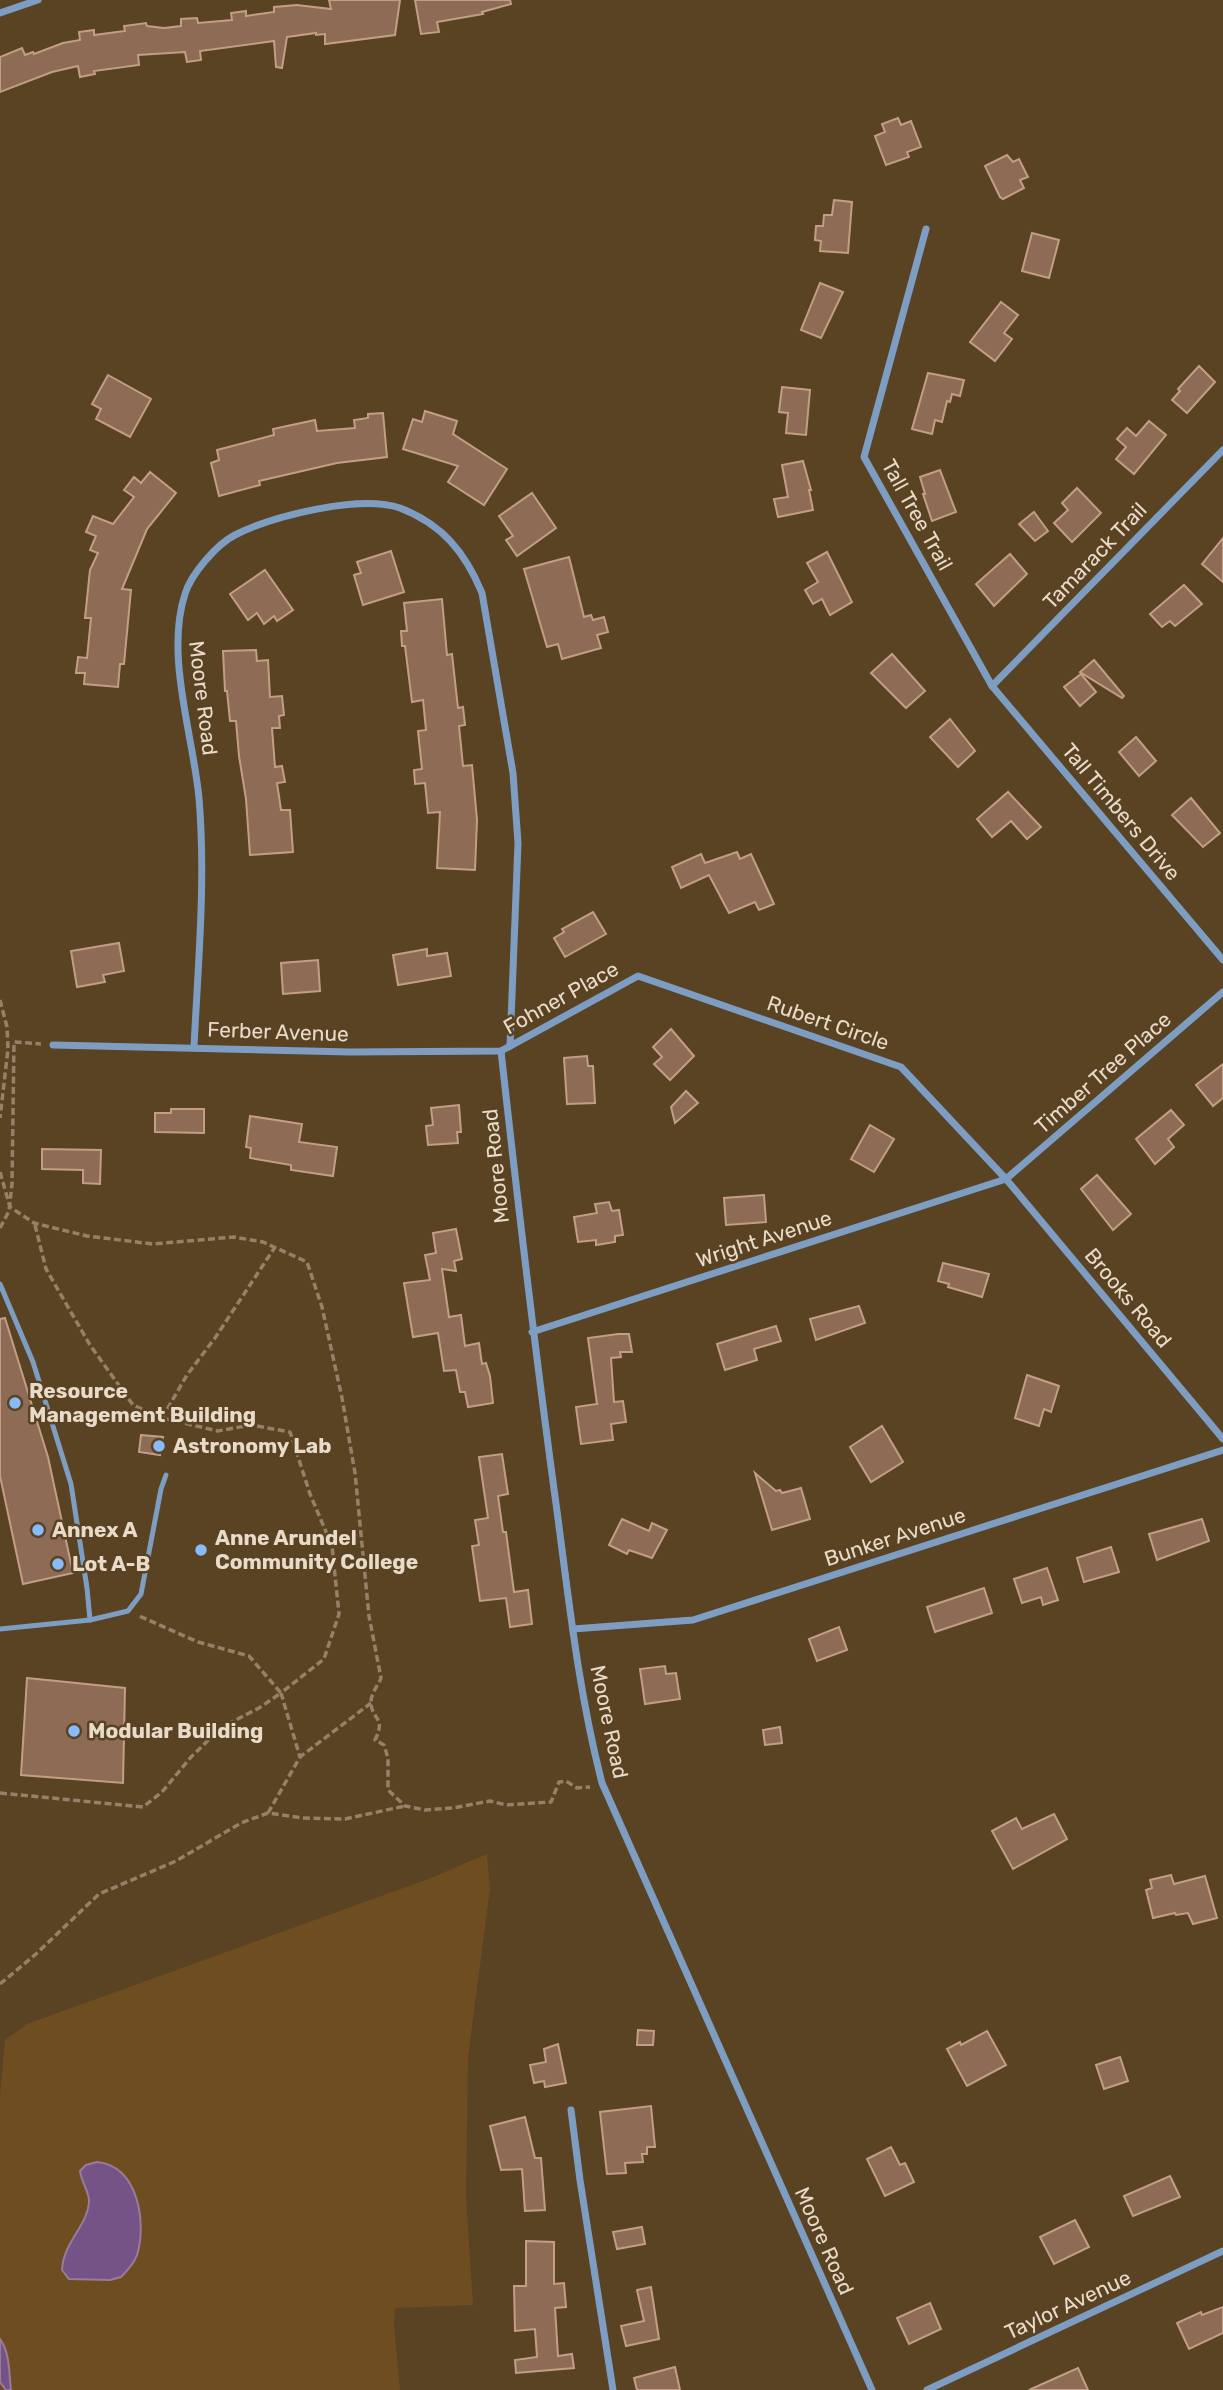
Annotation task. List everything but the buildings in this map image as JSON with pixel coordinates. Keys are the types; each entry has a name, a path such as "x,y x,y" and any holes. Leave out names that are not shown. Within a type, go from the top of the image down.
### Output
{"street":[{"path":"0,13 38,0"},
{"name":"Tall Tree Trail","path":"926,229 864,457 992,686"},
{"name":"Tamarack Trail","path":"992,686 1223,450"},
{"name":"Moore Road","path":"194,1047 202,883 199,798 177,638 185,591 204,561 233,536 262,524 354,503 398,507 423,519 460,551 482,593 513,773 518,843 510,1046"},
{"name":"Tall Timbers Drive","path":"992,686 1223,960"},
{"name":"Fohner Place","path":"501,1051 638,976"},
{"name":"Rubert Circle","path":"638,976 901,1067 1006,1179"},
{"name":"Timber Tree Place","path":"1006,1179 1223,992"},
{"name":"Ferber Avenue","path":"53,1045 350,1052 501,1051"},
{"name":"Moore Road","path":"501,1051 532,1332 573,1629 591,1741 602,1783 872,2390"},
{"name":"Wright Avenue","path":"532,1332 1006,1179"},
{"name":"Brooks Road","path":"1006,1179 1223,1439"},
{"name":"Bunker Avenue","path":"573,1629 693,1620 1223,1450"},
{"path":"571,2110 613,2390"},
{"name":"Taylor Avenue","path":"927,2390 1223,2251"}],"lane":[{"path":"0,1284 33,1362 71,1484 90,1620"},
{"path":"0,1629 90,1620 128,1611 141,1594 166,1475"}],"path":[{"path":"0,1000 7,1027 8,1049 0,1118"},
{"path":"0,1228 10,1207 12,1184 14,1042 53,1045"},
{"path":"0,1172 10,1207 34,1223 130,1243 153,1244 234,1237 263,1242 307,1262 321,1307 342,1398 355,1474 369,1616 381,1678 371,1703 373,1712 379,1719 380,1729 375,1741 384,1745 388,1758 388,1790 405,1806"},
{"path":"0,1793 143,1807 162,1792 222,1727 259,1708 324,1659 339,1614 332,1546 310,1494 290,1432 251,1425 218,1431 162,1418 133,1405 90,1345 46,1269 34,1223"},
{"path":"162,1418 187,1375 215,1338 275,1247"},
{"path":"128,1611 198,1642 249,1656 281,1693 300,1757"},
{"path":"268,1813 300,1757 371,1703"},
{"path":"0,1983 36,1954 99,1894 176,1861 241,1823 268,1813 303,1818 345,1819 405,1806 435,1809 490,1801 506,1805 532,1804 551,1802 559,1782 566,1781 577,1788 602,1783"}],"shaded area":[{"path":"487,1854 490,1889 468,2057 466,2197 473,2305 395,2308 400,2390 0,2390 0,2097 5,2040 27,2024 431,1878"},
{"path":"97,2162 122,2173 130,2184 140,2212 137,2255 121,2277 110,2280 69,2279 62,2270 63,2260 89,2203 80,2171 86,2165"},
{"path":"0,2339 7,2357 11,2390 6,2390 0,2382"}],"place":[{"name":"Resource Management Building","path":"15,1403"},
{"name":"Astronomy Lab","path":"159,1446"},
{"name":"Annex A","path":"38,1530"},
{"name":"Anne Arundel Community College","path":"201,1550"},
{"name":"Lot A-B","path":"58,1564"},
{"name":"Modular Building","path":"74,1731"}]}
